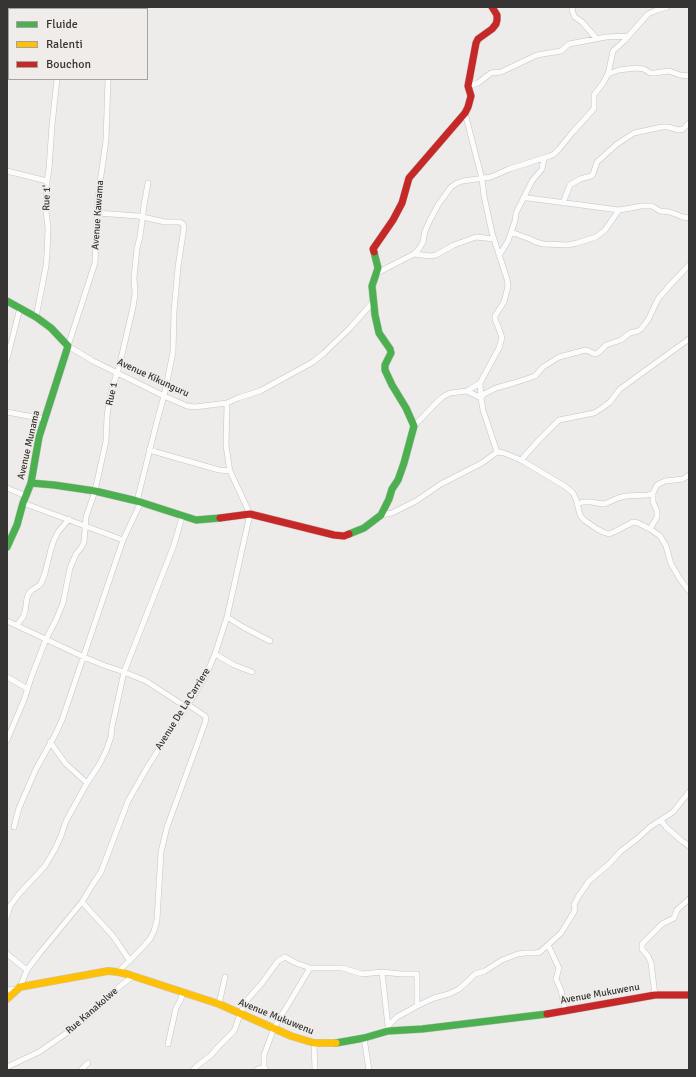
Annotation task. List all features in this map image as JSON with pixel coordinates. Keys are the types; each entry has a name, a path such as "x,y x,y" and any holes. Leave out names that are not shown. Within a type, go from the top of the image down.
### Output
{"street":[{"path":"414,426 385,370 385,365 391,353 390,349 379,333 375,315 372,286 378,268 373,249 393,220 402,203 409,178 465,113 468,107 471,96 468,86 476,42 492,29 497,20 497,15 492,7"},
{"path":"573,7 572,11 575,17 582,22 596,38"},
{"path":"377,273 414,254 419,249 423,242 425,231 432,215 451,187 463,180 491,177 509,169 554,154 594,108 594,95 608,74 613,51 648,14 667,7"},
{"path":"468,86 478,83 490,73 501,72 537,55 558,52 569,44 596,38 628,36"},
{"path":"608,74 619,70 636,68 644,69 650,73 668,71 689,76"},
{"name":"Rue 1'","path":"36,317 46,266 48,228 46,211 47,180 57,80"},
{"name":"Avenue Kawama","path":"68,346 95,263 97,213 106,140 108,80"},
{"path":"381,515 392,489 398,480 414,426 444,396 450,393 467,391 480,383 499,348 502,338 494,320 504,302 508,286 507,279 494,239 484,196 482,179 465,113"},
{"path":"563,203 570,185 580,179 591,176 598,162 617,144 634,133 662,127 679,130 683,129 689,123"},
{"path":"499,256 508,241 515,221 516,213 523,198 532,181 542,169 544,158"},
{"path":"7,171 47,180"},
{"name":"Rue 1","path":"7,740 24,700 46,640 63,603 70,568 76,554 83,545 86,517 95,491 106,441 107,416 110,396 133,307 137,248 148,183"},
{"path":"523,198 619,210 647,205 660,211 670,212 689,218"},
{"path":"511,232 543,244 568,245 596,237 605,230 619,210"},
{"path":"14,827 19,808 36,769 62,720 123,540 139,502 149,450 164,396 173,352 174,311 178,267 184,227 183,224 180,222 165,222 138,216 97,213"},
{"path":"414,254 430,256 436,255 454,245 476,236 494,239"},
{"path":"481,398 484,394 496,388 514,384 536,376 543,367 559,357 586,350 595,354 598,353 606,345 621,340 630,333 641,329 648,320 658,299 689,265"},
{"name":"Avenue Kikunguru","path":"7,300 36,317 51,328 68,346 81,355 164,396 187,406 195,407 227,403 260,391 313,362 350,328 373,302"},
{"path":"7,358 20,308"},
{"path":"521,460 559,420 594,413 610,402 620,389 689,339"},
{"name":"Avenue Munama","path":"7,546 17,525 24,499 31,483 39,437 68,346"},
{"path":"480,383 483,410 497,452"},
{"path":"467,391 481,398"},
{"path":"227,403 226,445 230,471 250,514"},
{"path":"7,412 44,419"},
{"path":"149,450 219,470 230,471"},
{"path":"31,483 95,491 139,502 196,520 250,514 334,535 344,536 364,528 381,515 392,512 416,501 448,481 482,463 497,452 504,453 521,460 566,487 573,493 580,515 584,520 603,532 609,534 633,522 650,529 660,536 671,564 689,591"},
{"path":"650,529 657,517 657,511 653,502 653,493 657,485 665,481 683,479 689,475"},
{"path":"7,488 24,499 85,526 123,540"},
{"path":"577,504 591,502 603,504 626,496 648,495 653,493"},
{"name":"Avenue De La Carriere","path":"19,988 27,970 82,902 101,872 128,801 148,766 206,675 215,654 227,617 250,514"},
{"path":"7,916 10,906 44,866 61,836 66,821 87,783 99,765 111,737 124,672 174,545 182,516"},
{"path":"17,626 25,612 29,593 42,581 54,540 58,532 69,519"},
{"path":"227,617 270,641"},
{"path":"7,620 84,657 146,681 205,716 205,723 167,827 161,852 157,920 154,931 150,939 118,972"},
{"path":"215,654 234,665 252,672"},
{"path":"7,678 28,689"},
{"path":"50,742 66,764 87,783"},
{"path":"388,1028 397,1017 434,998 449,994 459,989 475,974 485,971 502,960 518,954 538,953 561,933 574,911 574,903 589,881 609,864 621,851 650,827 673,812 689,792"},
{"path":"662,820 666,827 689,846"},
{"path":"655,995 651,963 648,956 642,949 642,944 662,924 674,918 677,910 689,899"},
{"path":"82,902 113,936 130,961"},
{"path":"548,945 559,968 556,979 561,990 565,1011"},
{"path":"7,954 27,970"},
{"path":"193,1070 233,1032 247,1000 278,961 283,957 310,968 343,968 362,974 382,972 417,974 417,1006"},
{"path":"256,1070 265,1069 264,1056 274,1028 310,968"},
{"name":"Avenue Mukuwenu","path":"19,988 108,971 118,972 218,1004 291,1036 314,1043 339,1043 364,1038 388,1028 422,1028 533,1016 655,995 689,995"},
{"path":"382,972 388,1028"},
{"name":"Rue Kanakolwe","path":"7,1067 39,1052 68,1032 90,1015 133,976"},
{"path":"218,1004 225,977"},
{"path":"7,990 19,988"},
{"path":"7,999 19,988"},
{"path":"168,1044 176,1008 183,993"},
{"path":"364,1038 370,1070"},
{"path":"314,1043 316,1070"},
{"path":"81,1070 88,1063"}],"traffic: fast":[{"path":"349,534 364,528 381,515 392,489 398,480 414,426 385,370 385,365 391,353 390,349 379,333 375,315 372,286 378,268 374,252"},
{"path":"7,301 36,317 51,328 68,346 39,437 31,483 23,503 17,525 7,547"},
{"path":"31,483 95,491 137,501 196,520 220,518"},
{"path":"336,1043 364,1038 388,1031 422,1029 547,1014"}],"traffic: slow":[{"path":"7,999 20,987 108,971 118,972 219,1004 291,1036 314,1043 336,1043"}],"traffic: jam":[{"path":"374,252 373,249 393,220 402,203 409,178 465,113 468,107 471,96 468,86 476,43 478,39 492,29 497,20 497,15 492,7"},
{"path":"220,518 250,514 334,535 344,536 349,534"},
{"path":"547,1014 655,995 689,995"}]}
